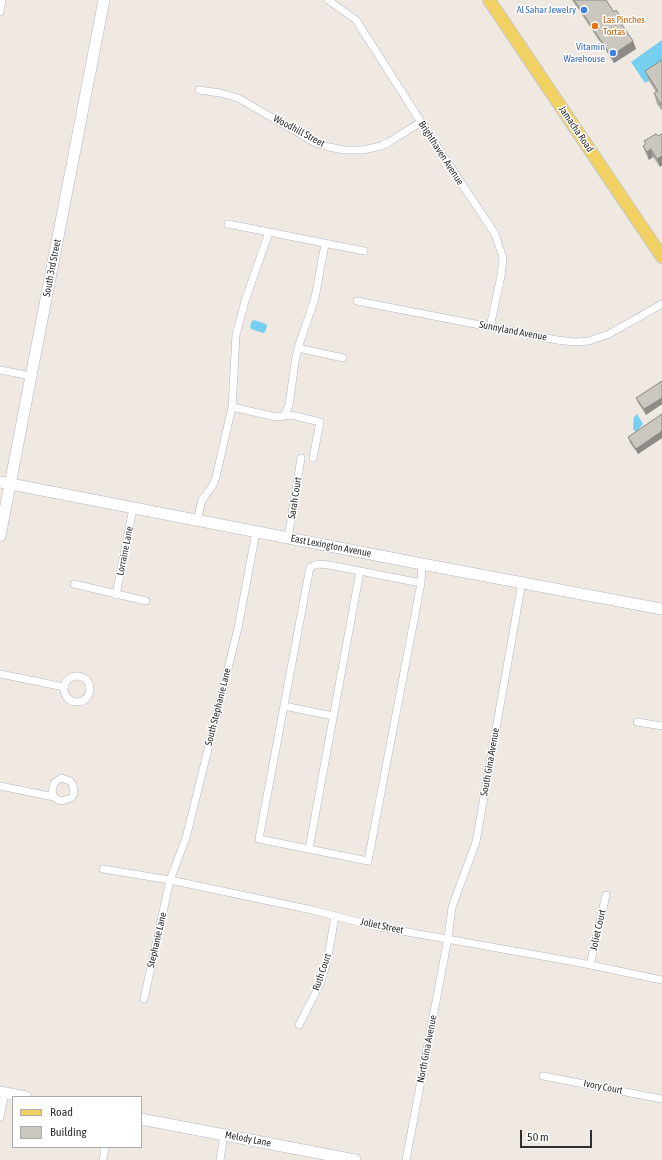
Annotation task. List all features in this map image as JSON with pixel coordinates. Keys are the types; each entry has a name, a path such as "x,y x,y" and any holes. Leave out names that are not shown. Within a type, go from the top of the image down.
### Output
{"main road":[{"name":"Jamacha Road","path":"489,0 662,257"}],"street":[{"path":"0,12 2,0"},
{"name":"South 3rd Street","path":"0,536 5,483 31,376 104,0"},
{"name":"Brighthaven Avenue","path":"328,0 356,20 495,234 502,258 501,276 490,326"},
{"name":"Woodhill Street","path":"199,90 220,93 238,98 316,143 344,150 363,150 380,146 421,122"},
{"path":"228,224 364,251"},
{"path":"197,520 202,500 213,485 216,477 232,407 236,335 245,301 269,232"},
{"path":"284,416 289,405 298,348 315,298 325,244"},
{"name":"Sunnyland Avenue","path":"357,301 574,342 589,341 609,334 662,304"},
{"path":"298,348 343,358"},
{"path":"0,370 31,376"},
{"path":"232,407 276,417 291,415 320,422 313,458"},
{"name":"Sarah Court","path":"288,538 302,458"},
{"name":"East Lexington Avenue","path":"5,483 662,609"},
{"name":"Lorraine Lane","path":"116,595 133,508"},
{"name":"South Stephanie Lane","path":"170,880 186,838 238,628 256,532"},
{"path":"421,583 318,564 310,567 259,839 368,860 421,583 422,564"},
{"path":"309,849 360,571"},
{"name":"South Gina Avenue","path":"448,938 452,907 476,842 522,582"},
{"path":"74,584 146,601"},
{"path":"0,674 64,687"},
{"path":"284,706 333,716"},
{"path":"637,722 662,726"},
{"path":"0,786 54,796"},
{"name":"Joliet Street","path":"103,869 170,880 312,910 374,926 448,938 662,980"},
{"name":"Stephanie Lane","path":"144,999 170,880"},
{"name":"Joliet Court","path":"590,965 606,894"},
{"name":"Ruth Court","path":"299,1025 321,982 328,957 335,916"},
{"name":"North Gina Avenue","path":"406,1160 448,938"},
{"name":"Ivory Court","path":"543,1076 662,1099"},
{"path":"0,1117 2,1093 20,1096"},
{"name":"Melody Lane","path":"142,1119 338,1158 355,1160"},
{"path":"220,1160 224,1135"},
{"path":"103,1160 105,1148"}],"water":[{"path":"662,40 662,73 645,83 631,62"},
{"path":"254,320 266,324 267,326 265,332 263,333 251,329 250,326"},
{"path":"637,414 643,424 637,431 635,431 633,429 634,417"}],"building":[{"path":"574,0 606,0 614,12 616,10 621,17 618,19 633,41 611,56"},
{"path":"662,60 662,106 654,93 658,91 645,71"},
{"path":"656,134 658,136 662,134 662,156 657,159 651,149 647,152 643,146 646,144 644,141"},
{"path":"662,381 662,398 644,409 636,398"},
{"path":"662,414 662,431 636,449 628,437"}],"place":[{"name":"Al Sahar Jewelry","path":"584,10"},
{"name":"Las Pinches Tortas","path":"595,26"},
{"name":"Vitamin Warehouse","path":"613,53"}]}
